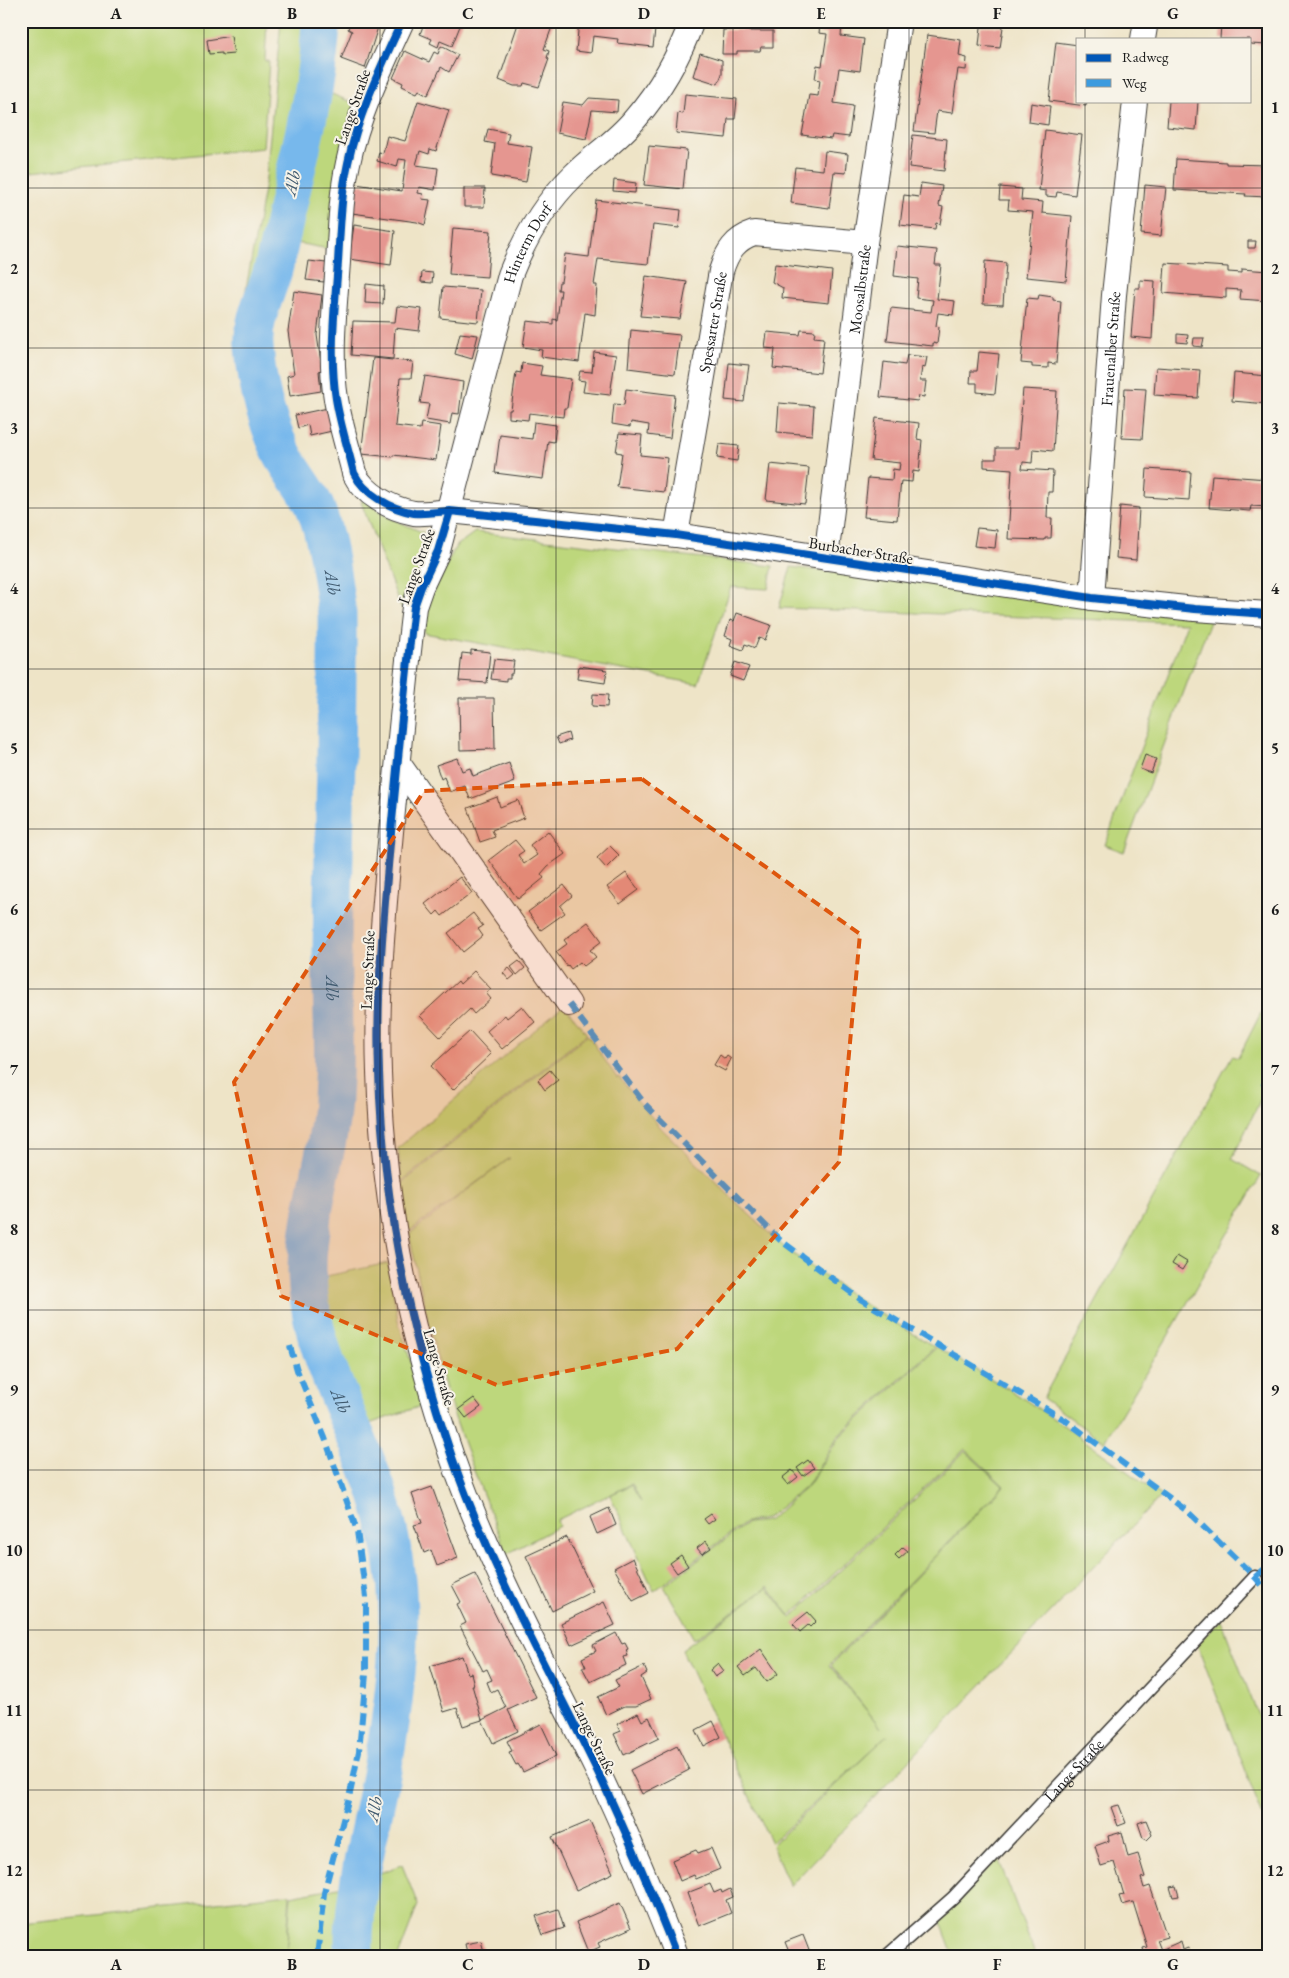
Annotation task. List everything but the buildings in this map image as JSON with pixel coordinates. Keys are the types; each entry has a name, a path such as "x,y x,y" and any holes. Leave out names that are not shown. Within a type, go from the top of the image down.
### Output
{"street":[{"name":"Lange Straße","path":"402,21 381,67 356,134 348,163 343,195 334,334 336,397 354,473 358,482 378,498 392,506 414,513 450,511 438,551 420,587 414,607 382,930 378,996 379,1074 385,1162 394,1229 414,1326 454,1461 480,1529 513,1606 597,1771 677,1957"},
{"name":"Hinterm Dorf","path":"450,511 510,275 520,250 534,223 554,196 621,134 647,104 671,68 684,44 692,21"},
{"name":"Moosalbstraße","path":"826,558 865,244 899,21"},
{"path":"1143,38 1146,21"},
{"name":"Frauenalber Straße","path":"1092,598 1115,286 1135,102"},
{"name":"Spessarter Straße","path":"676,535 721,271 725,257 732,246 743,236 754,233 865,244"},
{"name":"Burbacher Straße","path":"450,511 676,535 1092,598 1195,609 1268,614"},
{"path":"398,763 569,1004"}],"lane":[{"name":"Lange Straße","path":"886,1957 953,1898 1255,1577"}],"highlighted area":[{"path":"642,779 860,934 839,1162 677,1349 497,1385 281,1296 234,1082 424,791"}],"green space":[{"path":"21,21 267,21 265,61 269,61 263,148 21,173"},
{"path":"281,21 314,21 303,120 259,304 244,300 266,178"},
{"path":"322,90 356,104 329,249 291,242 309,164"},
{"path":"364,500 388,517 424,533 429,544 405,607 401,608 361,502"},
{"path":"475,532 773,566 768,589 731,587 698,684 424,633 430,598 456,546"},
{"path":"791,567 1211,619 1124,852 1105,845 1187,623 779,608"},
{"path":"1268,999 1268,1084 1232,1159 1261,1176 1104,1442 1043,1398 1232,1056 1238,1058"},
{"path":"564,1005 587,1034 401,1182 398,1148"},
{"path":"588,1035 617,1078 619,1077 661,1128 786,1249 863,1303 935,1347 837,1437 808,1485 766,1519 746,1522 654,1591 610,1495 631,1485 641,1502 632,1484 557,1520 559,1526 507,1554 453,1412 434,1346 409,1234 510,1158 407,1233 401,1184"},
{"path":"388,1263 398,1320 424,1405 360,1427 340,1361 322,1277"},
{"path":"937,1347 1012,1391 1063,1425 1161,1496 790,1886 772,1845 888,1735 771,1843 682,1650 767,1588 694,1639 664,1586 747,1523 768,1521 809,1485 839,1437","holes":["965,1449 1004,1486 831,1665 881,1728 829,1665 1003,1486 965,1451 791,1618 767,1587 790,1616"]},
{"path":"1221,1620 1268,1741 1268,1830 1197,1644"},
{"path":"998,1858 1036,1957 954,1957 939,1917"},
{"path":"402,1865 418,1905 398,1957 286,1957 291,1896 344,1886"},
{"path":"290,1894 286,1957 21,1957 21,1923"}],"waterway":[{"name":"Alb","path":"321,21 318,59 308,115 273,270 257,317 254,346 260,391 274,435 287,462 312,501 319,519 329,560 337,614 332,966 333,1080 330,1122 309,1234 307,1270 309,1299 323,1355 367,1463 386,1520 394,1565 398,1611 393,1704 386,1750 357,1895 354,1957"}],"marked path":[{"path":"569,1004 644,1103 780,1240 860,1299 1065,1420 1187,1511 1268,1592"},
{"path":"1262,1082 1268,1085"},
{"path":"290,1346 297,1370 325,1438 357,1531 366,1597 366,1674 359,1751 324,1893 317,1957"},
{"path":"1255,1577 1268,1566"}],"cycle path":[{"path":"402,21 378,73 352,145 341,212 333,330 334,382 342,427 354,473 364,488 371,494 396,508 414,513 450,511 676,535 1092,598 1195,609 1268,614"},
{"path":"450,511 438,551 414,607 381,952 379,1072 386,1171 393,1220 401,1269 424,1365 453,1460 468,1500 520,1616 607,1791 677,1957"}]}
